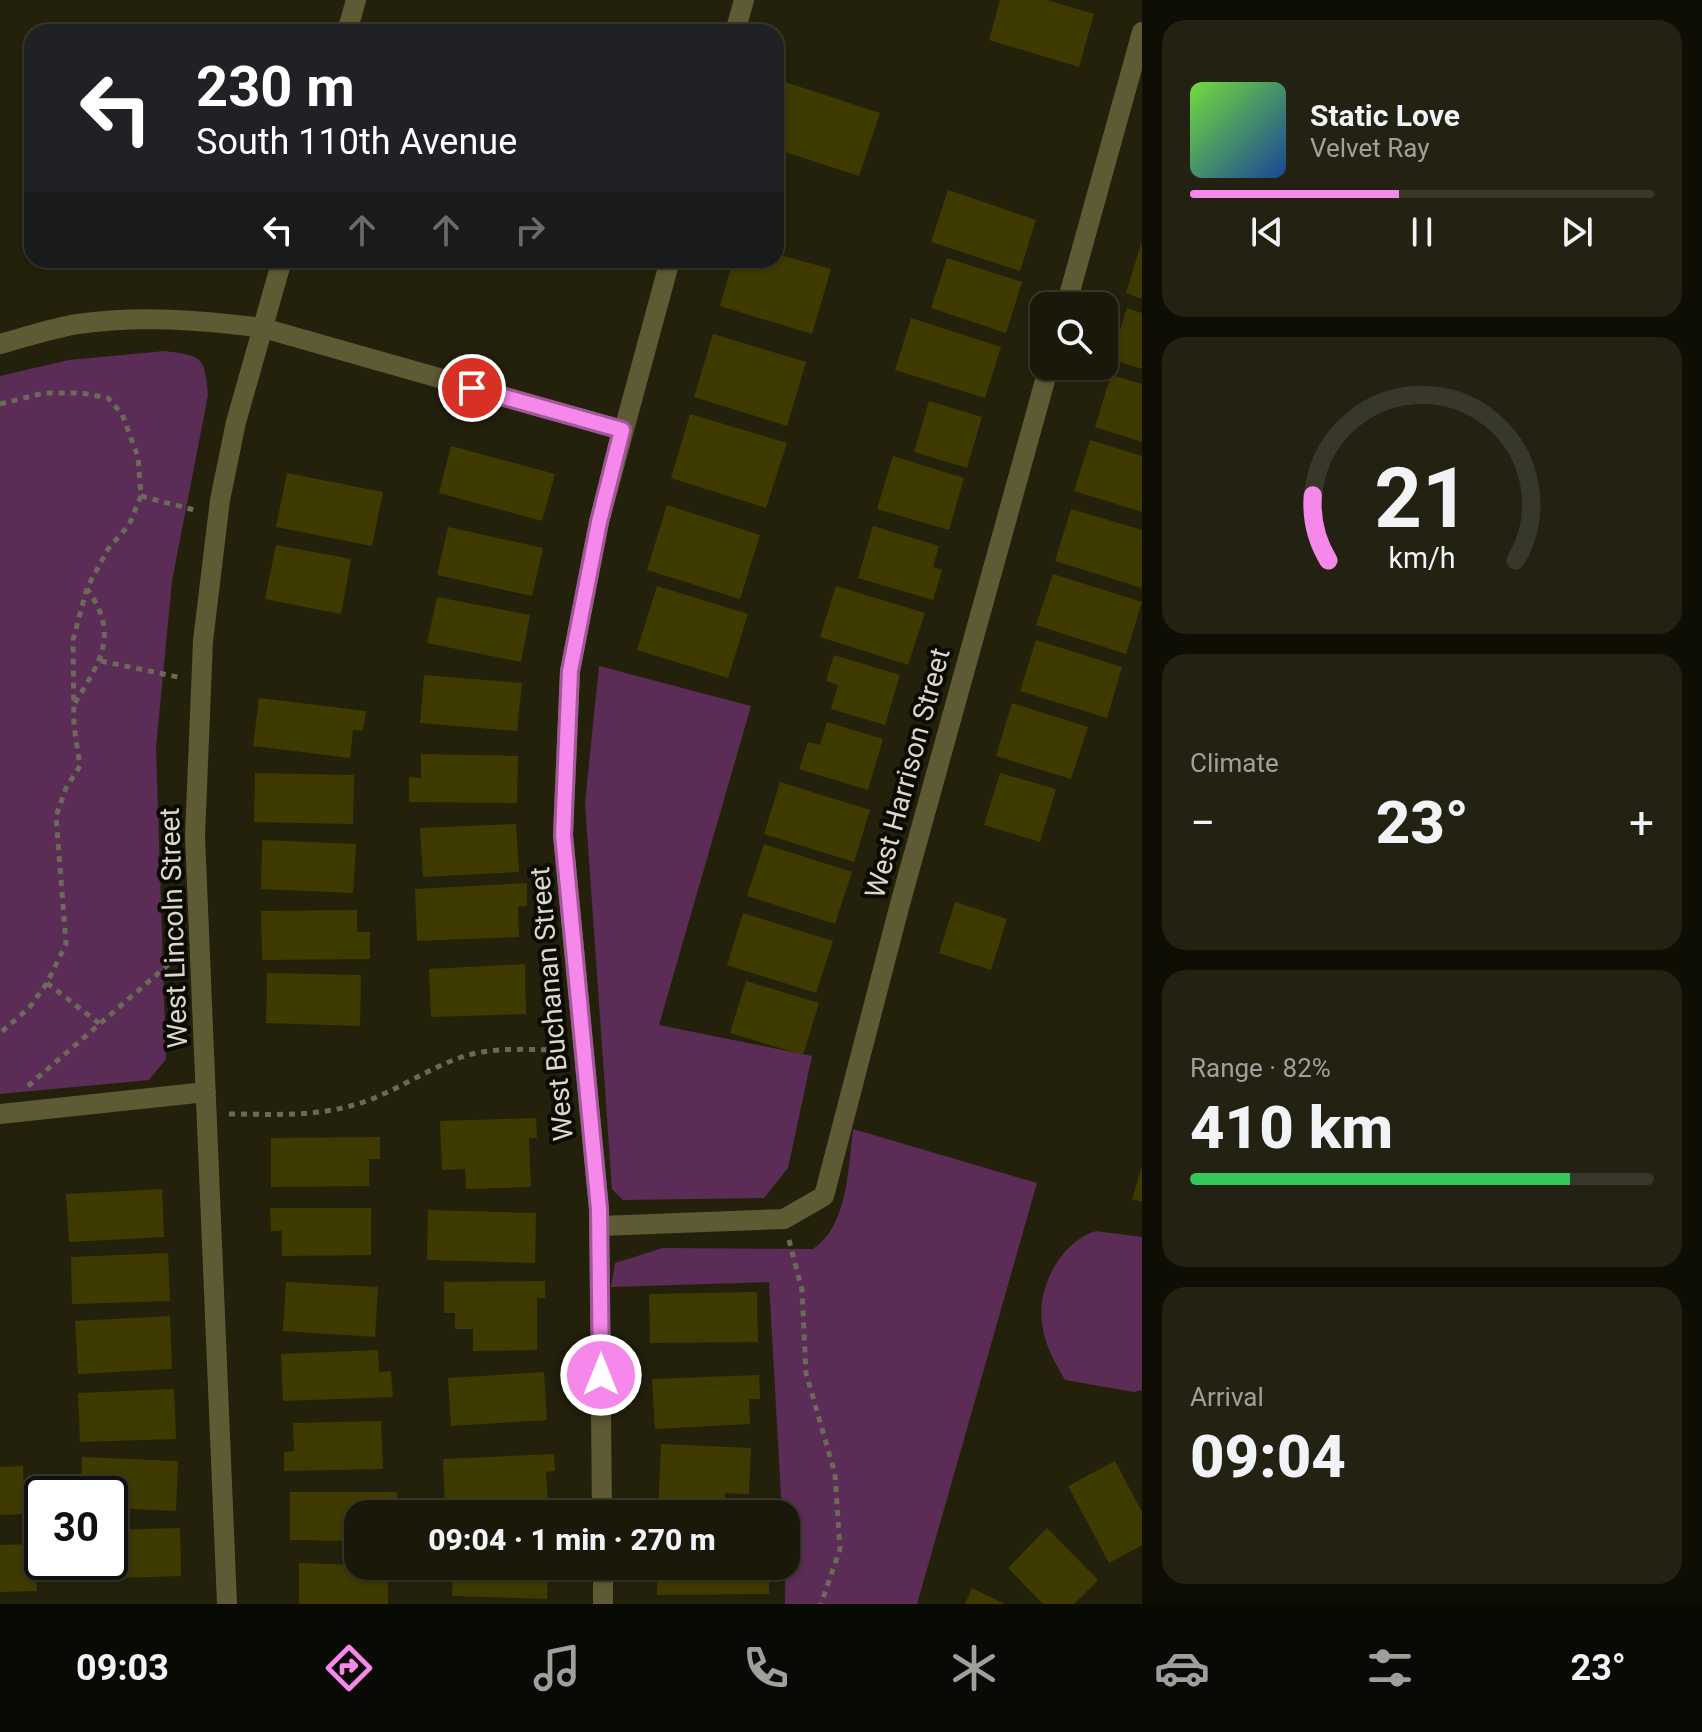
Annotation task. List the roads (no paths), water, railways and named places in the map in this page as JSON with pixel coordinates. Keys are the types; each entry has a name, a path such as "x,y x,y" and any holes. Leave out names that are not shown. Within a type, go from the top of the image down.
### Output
{"street":[{"path":"349,24 356,0"},
{"path":"737,24 744,0"},
{"path":"1070,292 1142,32"},
{"name":"West Lincoln Street","path":"227,1604 195,836 201,681 218,516 236,422 280,268"},
{"name":"West Buchanan Street","path":"602,1500 600,1226 563,835 570,671 599,522 668,268"},
{"path":"0,344 76,324 130,319 205,321 263,328 622,430"},
{"name":"West Harrison Street","path":"600,1226 784,1219 824,1196 900,904 1045,380"},
{"path":"0,1114 206,1092"},
{"path":"603,1580 603,1604"}]}
